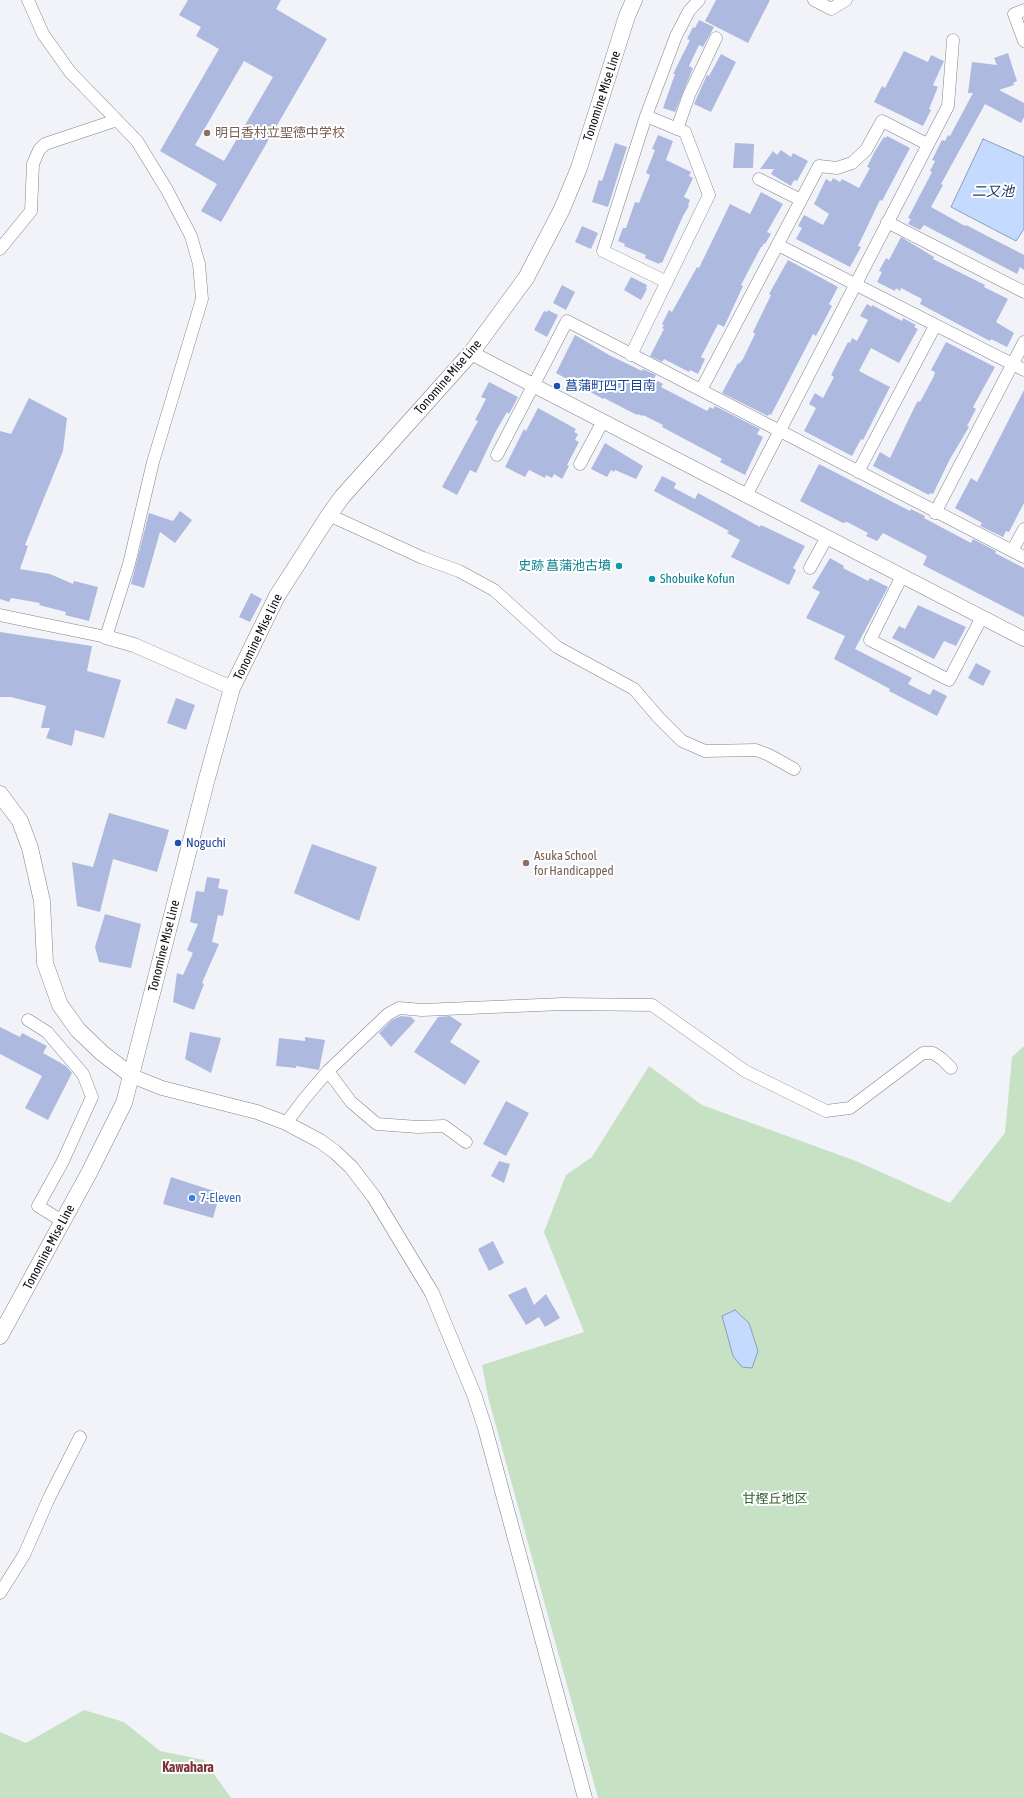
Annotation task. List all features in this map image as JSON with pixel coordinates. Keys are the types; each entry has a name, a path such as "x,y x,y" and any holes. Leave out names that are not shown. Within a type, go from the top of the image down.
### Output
{"main road":[{"name":"Tonomine Mise Line","path":"0,1336 124,1103 189,846 232,688 277,596 329,515 342,497 471,353 526,278 562,209 579,168 627,16 634,0"},
{"path":"0,794 20,821 30,848 42,900 45,963 60,1005 83,1035 102,1053 132,1076"}],"street":[{"path":"28,0 44,34 70,72 137,141 167,190 191,236 199,264 202,299 153,462 129,564 106,637"},
{"path":"667,282 603,251 646,116 676,36 689,11 699,0"},
{"path":"814,0 831,9 846,0"},
{"path":"1024,10 1014,14 1024,41"},
{"path":"677,129 688,95 716,38"},
{"path":"746,496 948,106 953,40"},
{"path":"631,355 709,195 685,132 646,116"},
{"path":"0,249 31,211 33,164 39,150 45,144 117,120"},
{"path":"701,390 819,166 837,168 852,163 866,150 882,121 927,144"},
{"path":"760,179 801,200"},
{"path":"887,222 1024,292"},
{"path":"778,245 1024,370"},
{"path":"497,455 567,321 779,430 935,513 1024,557"},
{"path":"858,472 935,326"},
{"path":"935,513 1024,342"},
{"path":"471,353 1024,639"},
{"path":"580,464 603,421"},
{"path":"329,515 422,558 459,571 494,590 557,646 634,689 659,718 682,741 705,751 756,750 769,754 794,769"},
{"path":"1012,551 1024,529"},
{"path":"810,568 826,537"},
{"path":"902,576 870,640 950,680 982,617"},
{"path":"0,615 106,637 134,645 232,688"},
{"path":"286,1123 304,1098 328,1071 388,1014 399,1008 422,1010 563,1004 652,1005 745,1071 826,1111 850,1108 923,1053 933,1053 951,1068"},
{"path":"28,1020 48,1032 83,1074 92,1097 62,1163 38,1206 62,1221"},
{"path":"328,1071 351,1102 377,1124 418,1127 444,1126 466,1142"},
{"path":"132,1076 162,1088 257,1112 286,1123 320,1141 335,1152 351,1167 374,1197 432,1293 475,1397 485,1428 585,1798"},
{"path":"0,1593 24,1555 49,1498 80,1437"}],"green space":[{"name":"甘樫丘地区","path":"1024,1046 1024,1798 598,1798 488,1397 482,1365 584,1332 544,1232 566,1175 592,1157 649,1066 702,1105 856,1161 950,1203 1005,1133 1012,1057"},
{"path":"84,1710 124,1722 160,1751 204,1760 231,1798 0,1798 0,1732 26,1743"}],"water":[{"name":"二又池","path":"983,139 1024,157 1024,229 1016,241 951,207"},
{"path":"735,1310 749,1323 758,1351 752,1368 742,1367 733,1356 722,1316"}],"building":[{"path":"188,0 281,0 276,9 327,39 221,222 201,211 217,184 160,151 219,49 196,36 201,27 179,15","holes":["244,61 273,77 224,161 195,145"]},
{"path":"716,0 770,0 748,43 705,21"},
{"path":"699,20 714,27 703,47 699,45 689,66 693,68 675,112 663,108 675,74 673,74 690,40 687,39 693,27 695,28"},
{"path":"904,51 928,62 931,55 944,61 933,85 938,87 929,109 931,110 923,126 874,102 882,86 885,88"},
{"path":"1008,53 1017,81 1013,83 1014,85 999,90 1024,103 1024,117 1021,123 985,104 941,184 943,185 931,207 965,226 966,225 1024,255 1024,270 1020,267 1017,274 924,225 920,230 908,224 911,219 908,218 932,172 930,171 935,161 932,160 942,140 945,141 948,135 950,136 973,93 968,93 972,62 997,65 994,58"},
{"path":"721,54 736,62 711,112 694,104 707,75 709,76"},
{"path":"658,135 673,141 666,160 691,172 689,176 693,178 684,197 690,200 689,206 662,263 660,262 659,264 645,258 646,255 624,246 625,244 618,241 623,228 626,228 635,202 639,203 650,175 646,173 655,150 652,149"},
{"path":"887,136 910,148 882,201 880,200 858,246 861,247 850,267 796,239 802,228 798,226 804,215 823,225 829,214 814,204 826,179 831,182 833,178 840,182 842,179 859,188 870,168 867,167 875,151 884,137 886,138"},
{"path":"615,143 627,147 608,207 592,202 599,180 602,181"},
{"path":"735,143 754,144 753,168 733,168"},
{"path":"781,150 791,157 793,153 808,161 797,181 794,180 791,186 771,174 774,169 760,169 773,151 777,155"},
{"path":"761,192 783,204 767,232 771,234 765,244 764,243 761,247 741,285 743,286 724,327 718,324 701,357 705,359 698,374 690,370 689,372 664,359 662,362 650,356 664,329 662,328 664,325 662,324 669,310 672,312 697,267 699,268 730,204 750,214"},
{"path":"582,226 598,233 591,249 575,242"},
{"path":"901,237 934,257 933,259 985,285 984,287 1008,299 996,322 1014,333 1007,347 991,339 990,341 920,304 922,299 901,288 900,291 896,288 895,291 877,282 882,272 879,271 886,258 889,260"},
{"path":"788,260 838,287 829,304 832,306 816,336 813,334 771,415 769,414 768,416 722,393 738,363 739,364 743,359 755,334 753,332 771,295 769,294"},
{"path":"631,277 647,285 647,289 641,300 624,290"},
{"path":"562,285 575,292 566,310 553,303"},
{"path":"867,304 872,307 872,305 902,321 903,318 916,325 914,327 918,329 899,363 871,348 859,371 890,387 863,440 861,439 852,456 804,431 816,408 809,404 815,393 823,398 834,377 831,375 848,342 850,343 852,338 857,341 868,320 860,316"},
{"path":"548,310 558,315 547,337 534,330 544,311 547,312"},
{"path":"575,335 609,355 642,371 643,369 656,375 654,379 663,384 661,387 707,411 710,407 713,409 715,406 760,429 757,434 763,437 745,475 720,462 722,459 662,427 663,425 643,415 637,415 604,398 603,399 556,373"},
{"path":"946,342 995,367 973,407 976,409 967,426 969,427 950,459 933,494 930,493 929,495 873,466 880,452 890,458 916,404 918,401 920,402 934,376 935,372 931,370"},
{"path":"489,382 518,397 509,414 507,412 496,431 476,473 470,470 457,495 442,487 478,421 475,420 486,399 481,397"},
{"path":"1024,390 1024,503 1009,532 1006,531 1003,537 980,526 982,523 955,508 971,478 977,482"},
{"path":"29,398 67,418 63,451 25,545 28,546 20,569 50,574 73,584 74,581 98,587 89,621 65,615 66,612 39,605 40,603 11,598 9,602 0,599 0,431 11,434"},
{"path":"538,408 576,429 574,432 578,434 575,440 579,442 567,465 569,466 562,479 554,474 552,478 546,475 545,478 529,470 525,477 505,467 524,429 526,431"},
{"path":"605,443 643,466 636,479 615,470 614,472 611,470 607,477 591,469"},
{"path":"819,464 910,511 911,509 925,516 924,518 971,543 973,539 996,551 995,553 1024,568 1024,617 923,565 927,556 883,533 877,541 866,536 868,533 847,522 843,523 800,501"},
{"path":"662,476 676,483 674,488 695,499 698,493 760,527 761,525 805,546 793,568 796,570 789,585 731,557 740,540 727,533 729,531 654,491"},
{"path":"180,511 192,520 175,543 160,532 144,588 131,584 149,513 173,521"},
{"path":"830,558 844,566 843,568 868,581 870,578 888,587 855,649 912,678 908,684 930,695 933,689 947,696 937,716 889,691 890,689 834,659 845,636 806,618 820,592 812,588"},
{"path":"251,593 262,599 250,622 239,617"},
{"path":"918,605 966,627 956,646 944,641 934,659 892,638 899,626 905,629"},
{"path":"0,632 92,646 87,671 121,680 104,738 75,730 72,746 46,738 50,728 41,728 46,706 11,697 0,697"},
{"path":"976,663 991,671 983,686 968,678"},
{"path":"176,698 195,705 186,730 167,723"},
{"path":"109,813 169,830 157,872 113,859 100,912 77,906 72,862 93,867"},
{"path":"312,844 377,867 359,921 294,893"},
{"path":"207,877 220,879 218,888 228,890 223,916 218,915 212,942 219,944 202,983 204,984 194,1010 173,1002 177,973 183,975 193,953 187,950 198,924 190,922 196,891 204,892"},
{"path":"105,914 141,924 131,968 99,962 95,947"},
{"path":"401,1016 411,1017 415,1021 391,1047 379,1033 392,1020"},
{"path":"450,1016 462,1024 450,1042 480,1061 465,1085 414,1052 438,1017"},
{"path":"0,1027 20,1037 22,1033 47,1046 43,1053 66,1066 72,1073 48,1120 25,1108 42,1076 0,1054"},
{"path":"190,1032 221,1038 211,1073 185,1059"},
{"path":"305,1037 325,1040 319,1070 296,1066 296,1068 276,1066 279,1038 305,1041"},
{"path":"506,1101 529,1113 506,1156 483,1144"},
{"path":"499,1161 510,1164 504,1183 491,1176"},
{"name":"7-Eleven","path":"171,1177 220,1193 213,1218 163,1204"},
{"path":"493,1241 504,1263 489,1271 478,1249"},
{"path":"526,1287 534,1305 546,1294 560,1318 545,1327 539,1317 526,1325 508,1295"}],"place":[{"name":"明日香村立聖徳中学校","path":"207,133"},
{"name":"菖蒲町四丁目南","path":"557,386"},
{"name":"史跡 菖蒲池古墳","path":"619,566"},
{"name":"Shobuike Kofun","path":"652,579"},
{"name":"Noguchi","path":"178,843"},
{"name":"Asuka School for Handicapped","path":"526,863"},
{"name":"7-Eleven","path":"192,1198"}],"district":[{"name":"Kawahara","path":"188,1768"}]}
